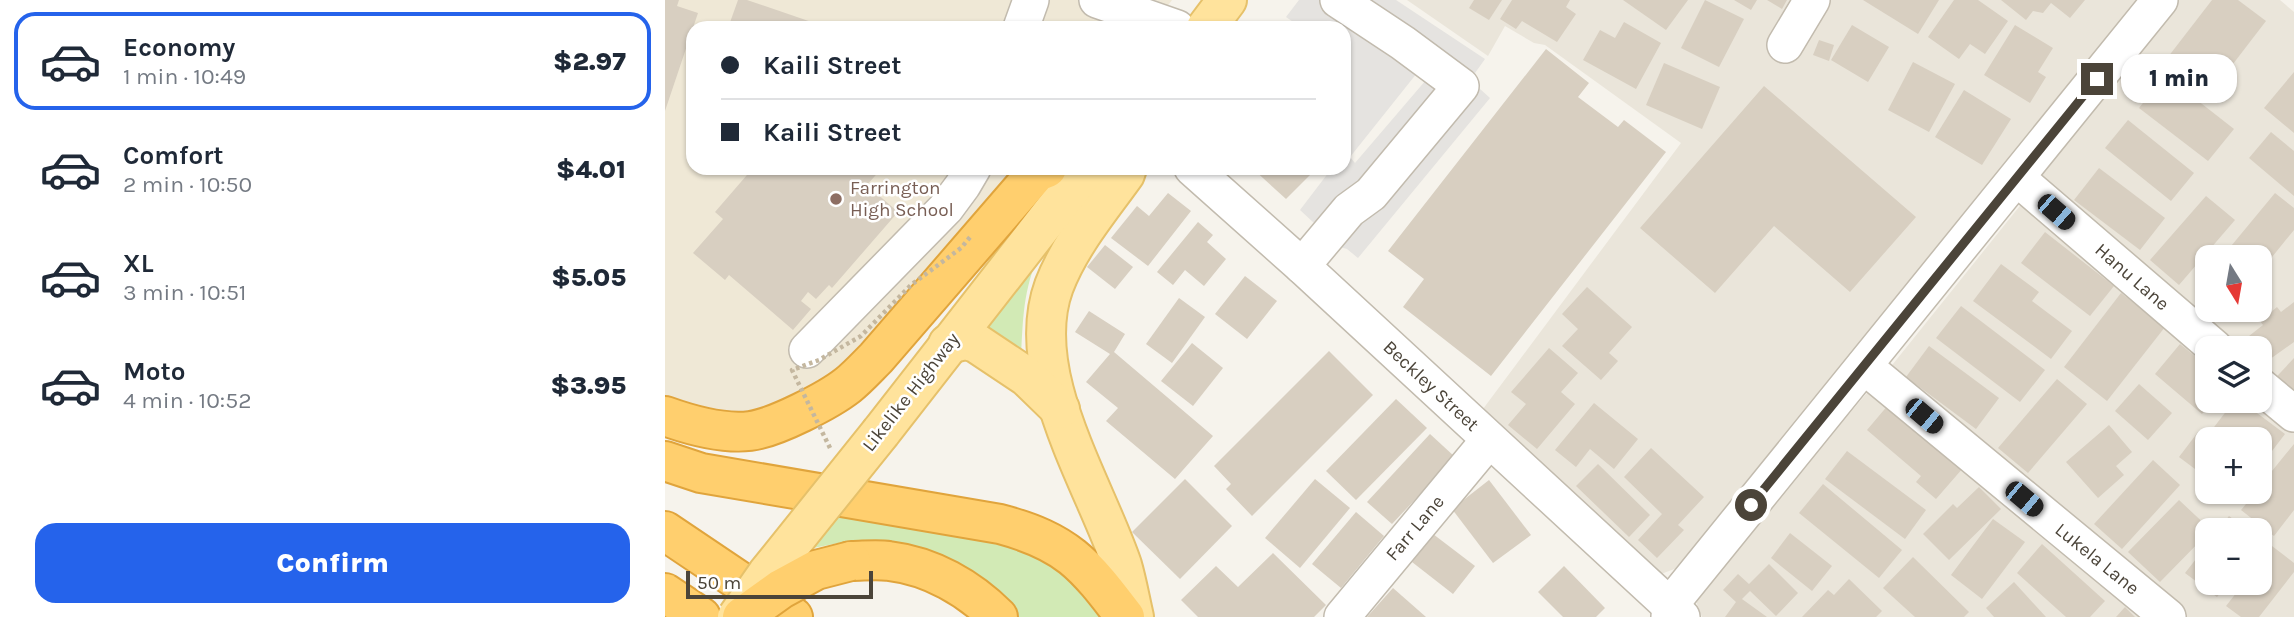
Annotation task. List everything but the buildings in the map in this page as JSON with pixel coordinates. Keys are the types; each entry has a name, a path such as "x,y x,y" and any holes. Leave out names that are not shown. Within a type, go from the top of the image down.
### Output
{"highway":[{"path":"665,416 704,426 749,431 787,420 846,387 876,358 1034,175"},
{"path":"665,461 701,473 1000,524 1027,531 1051,540 1078,560 1125,617"},
{"path":"665,531 793,617"},
{"path":"739,617 816,570 851,561 888,561 921,568 953,582 985,604 998,617"},
{"path":"665,593 701,617"}],"main road":[{"path":"1211,21 1227,0"},
{"name":"Likelike Highway","path":"739,617 767,574 1081,175"},
{"path":"1124,175 1073,247 1053,287 1046,332 1049,373 1060,410 1122,566 1134,617"},
{"path":"948,344 966,340 976,344 1027,377 1060,410"}],"street":[{"path":"1024,21 1031,0"},
{"path":"1097,0 1157,21"},
{"path":"1302,266 1349,210 1371,194 1461,86 1338,0"},
{"path":"1785,45 1812,0"},
{"path":"1674,613 1864,366 2160,0"},
{"path":"807,350 946,208 968,175"},
{"name":"Beckley Street","path":"1200,175 1302,266 1674,613"},
{"name":"Hanu Lane","path":"2017,178 2201,336"},
{"name":"Lukela Lane","path":"1864,366 2168,617"},
{"path":"2272,396 2294,414"},
{"name":"Farr Lane","path":"1342,617 1489,440"}],"path":[{"path":"844,477 792,370 819,360 861,336 911,285 961,248 971,236"}],"shaded area":[{"name":"Farrington High School","path":"665,0 1172,0 1156,21 686,21 686,175 1029,175 854,371 742,418 665,407"},
{"path":"1299,0 1396,0 1485,59 1470,80 1490,98 1358,258 1340,247 1300,210 1327,175 1351,175 1351,158 1355,163 1426,80 1417,73 1351,156 1351,21 1292,21 1286,17"},
{"path":"1407,0 2142,0 1677,568 1661,574 1480,413 1681,143 1545,45 1534,43 1505,26 1488,56"},
{"path":"2179,0 2280,0 2294,12 2294,404 2272,386 2272,336 2212,336 2196,322 2272,322 2272,245 2195,245 2195,322 2030,185"},
{"path":"2023,202 2195,341 2195,413 2272,413 2272,408 2294,421 2294,617 2186,617 1889,369"},
{"path":"1872,387 2151,617 1702,617 1694,596"}],"green space":[{"path":"1041,251 1027,290 1021,358 960,323"},
{"path":"834,510 967,532 1052,557 1105,617 1017,617 891,542 854,540 803,550"}],"place":[{"name":"Farrington High School","path":"836,199"}],"route":[{"path":"1751,505 2097,79"}]}
